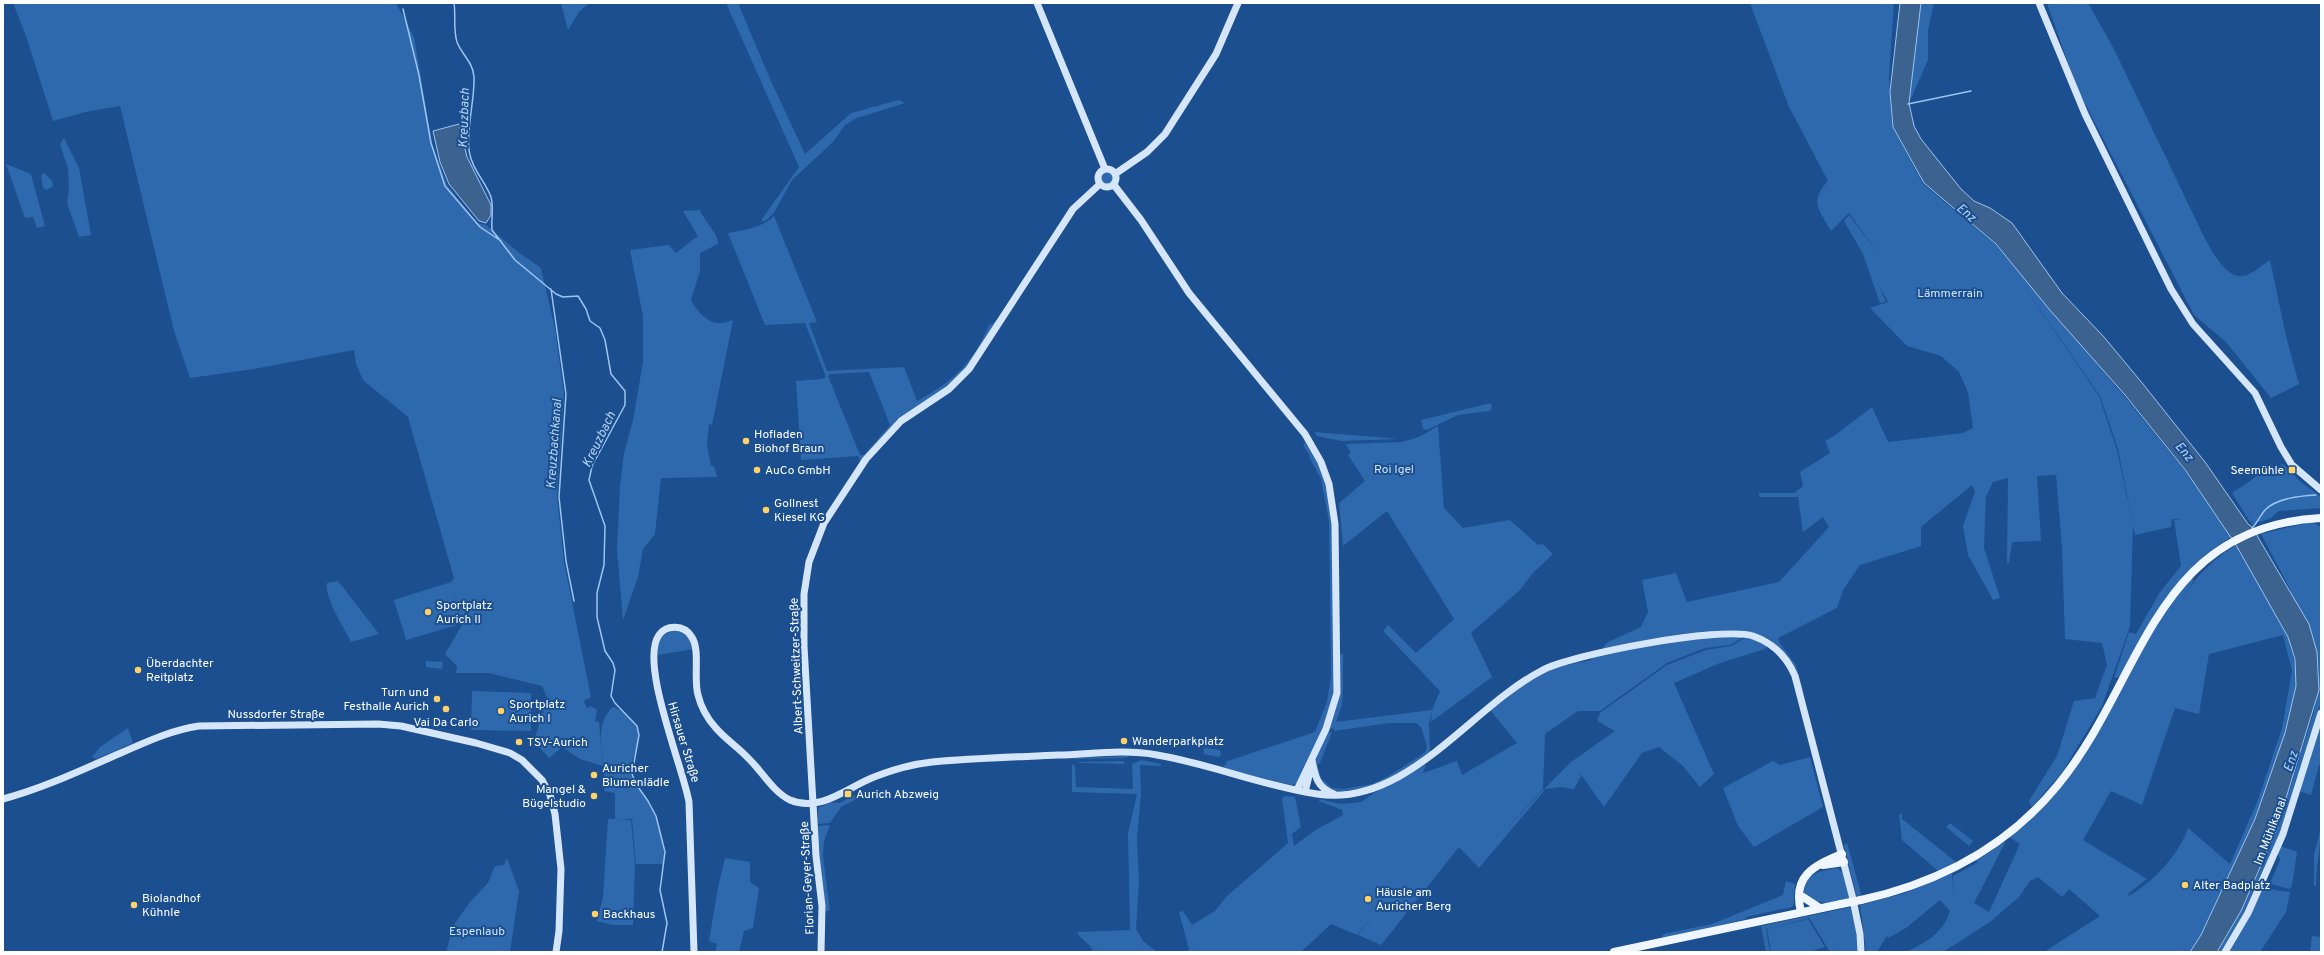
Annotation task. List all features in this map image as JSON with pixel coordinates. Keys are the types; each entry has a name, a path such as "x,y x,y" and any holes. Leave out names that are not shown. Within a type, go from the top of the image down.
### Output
{"main road":[{"path":"1037,3 1105,169"},
{"path":"1115,174 1146,152 1165,134 1216,54 1238,3"},
{"path":"2039,3 2088,120 2171,289 2193,324 2255,392 2281,447 2292,465 2320,490"},
{"path":"1105,169 1111,170 1117,178 1114,185 1106,188 1100,184 1098,176 1105,169"},
{"name":"Albert-Schweitzer-Straße","path":"814,803 804,646 806,577 814,548 824,523 854,475 873,450 907,416 949,389 964,375 1073,209 1100,184"},
{"path":"1114,185 1141,220 1189,293 1304,434 1326,473 1332,493 1335,519 1338,680 1331,716 1297,790"},
{"path":"2311,518 2321,523"},
{"path":"1614,952 1903,890 1956,868 1995,844 2033,813 2057,786 2077,759 2167,600 2190,574 2216,552 2247,534 2280,523 2311,518 2321,518"},
{"name":"Hirsauer Straße","path":"694,952 689,802 686,784 664,718 659,696 654,653 656,641 661,632 667,628 678,628 686,630 692,637 696,649 695,680 698,695 703,710 715,727 752,761 782,795 798,802 814,803"},
{"path":"814,803 831,798 871,778 920,764 1002,757 1079,754 1154,754 1305,792 1338,795 1376,787 1394,779 1432,754 1506,693 1541,670 1555,664 1594,654 1672,640 1738,633 1754,636 1769,644 1783,656 1794,672 1843,858 1860,934 1861,952"},
{"name":"Im Mühlkanal","path":"2226,952 2248,913 2283,834 2321,713"},
{"name":"Nussdorfer Straße","path":"3,799 36,788 156,737 199,726 378,724 419,729 476,743 510,753 522,760 537,774 550,795 555,814 561,869 559,931 556,952"},
{"path":"1305,792 1312,760"},
{"path":"1312,760 1314,776 1318,784 1329,792 1338,795"},
{"name":"Florian-Geyer-Straße","path":"814,803 816,856 822,906 821,952"},
{"path":"1803,911 1798,898 1799,886 1802,878 1808,872 1820,866 1843,858"},
{"path":"1799,886 1803,897 1803,911"},
{"path":"1803,897 1820,908"}],"green space":[{"path":"13,3 396,3 414,37 432,143 447,185 477,223 486,225 518,252 541,268 555,329 564,394 557,497 564,562 591,697 584,701 587,708 591,706 597,710 595,721 599,722 603,766 580,759 562,747 549,758 534,741 547,698 542,686 489,673 456,673 457,666 445,654 462,625 452,586 461,624 406,640 394,600 451,582 454,578 408,417 363,380 356,364 354,350 254,369 190,378 174,331 120,106 85,112 53,121 26,36"},
{"path":"561,3 589,3 579,12 568,30"},
{"path":"726,3 738,3 770,79 805,154 851,113 899,100 905,103 857,118 845,125 833,142 792,180 775,211 768,219 762,222 762,219 799,167"},
{"name":"Lämmerrain","path":"1750,3 1894,3 1889,77 1892,126 1923,184 1996,245 2124,396 2185,471 2231,537 2212,550 2180,581 2166,599 2142,637 2120,677 2114,678 2129,632 2136,634 2160,592 2181,566 2174,520 2183,520 2172,519 2171,527 2135,535 2118,449 2100,396 2010,266 2099,396 2117,450 2133,525 2130,626 2102,706 2063,771 2032,807 2029,801 2057,756 2074,701 2095,698 2107,665 2102,643 2065,639 2062,547 2056,475 2037,476 2041,541 2012,542 2009,563 2007,563 2008,478 1993,482 1986,497 1984,548 2000,598 1993,600 1968,555 1963,526 1975,491 1972,485 1921,527 1921,546 1860,565 1843,590 1837,608 1778,638 1779,642 1796,665 1804,694 1779,648 1768,638 1752,632 1730,645 1705,648 1667,663 1600,711 1578,711 1545,734 1543,789 1505,830 1543,790 1544,791 1479,868 1459,847 1381,945 1358,935 1374,914 1357,935 1331,924 1301,952 1186,952 1189,950 1179,912 1183,911 1192,925 1215,911 1227,896 1288,843 1282,798 1285,796 1295,797 1301,827 1292,834 1294,846 1314,831 1343,815 1342,810 1319,801 1319,799 1341,804 1361,802 1381,788 1426,764 1423,773 1457,761 1462,775 1517,743 1490,710 1505,695 1542,673 1556,667 1591,660 1608,642 1641,627 1648,612 1642,580 1676,573 1687,602 1779,582 1829,527 1823,517 1803,532 1798,497 1759,497 1759,493 1794,493 1803,486 1800,472 1830,453 1825,441 1834,436 1872,407 1888,442 1963,433 1973,428 1968,392 1959,372 1941,356 1907,346 1870,308 1888,302 1878,284 1881,257 1849,213 1831,231 1823,217 1817,200 1822,188 1828,181 1789,107"},
{"path":"1921,3 1934,3 1928,31 1928,60 1909,103"},
{"path":"2047,3 2088,3 2113,47 2205,239 2225,269 2237,276 2243,276 2254,271 2270,260 2286,336 2299,384 2271,398 2226,342 2194,315 2076,86"},
{"path":"64,138 79,168 91,235 79,237 67,203 69,189 68,169 60,144"},
{"path":"6,164 31,174 45,226 37,228 33,217 25,218"},
{"path":"1107,170 1114,175 1115,178 1110,185 1107,186 1100,181 1099,178 1104,171"},
{"path":"44,173 52,181 53,186 47,190 43,188 41,175"},
{"path":"700,210 714,232 718,240 718,244 700,253 700,271 691,300 699,312 711,321 722,323 733,320 712,425 709,424 707,445 711,466 714,466 717,477 661,478 655,534 643,549 638,577 623,620 617,550 620,486 624,453 633,420 643,362 643,316 630,250 669,245 676,253 698,236 683,211"},
{"path":"1849,215 1881,257 1878,284 1886,302 1880,303 1863,254 1844,221"},
{"path":"774,216 817,322 809,323 827,371 904,367 917,401 930,394 961,370 977,349 990,323 991,325 996,320 998,321 962,376 914,410 861,463 858,456 801,460 796,381 822,379 826,377 805,323 765,325 728,233 752,228","holes":["869,372 890,425 864,455 860,455 828,376 830,374"]},
{"path":"1491,403 1492,409 1489,411 1458,415 1427,430 1423,429 1421,420"},
{"name":"Roi Igel","path":"1438,426 1444,508 1463,528 1510,520 1538,545 1543,544 1553,554 1532,574 1520,590 1471,633 1492,677 1431,722 1432,712 1429,723 1430,753 1395,775 1370,786 1343,791 1329,790 1322,781 1315,768 1316,756 1327,732 1332,732 1320,763 1317,764 1321,778 1332,788 1343,789 1372,784 1387,777 1420,756 1426,751 1427,746 1421,727 1416,723 1389,723 1334,731 1334,729 1328,728 1340,676 1340,654 1343,654 1342,705 1336,722 1432,710 1440,691 1383,631 1388,625 1416,653 1454,619 1387,511 1343,546 1339,503 1365,481 1348,455 1351,453 1346,444 1402,442 1419,437"},
{"path":"1314,432 1399,439 1341,441 1317,436"},
{"path":"1305,442 1325,475 1332,508 1335,693 1326,724 1297,784 1292,785 1226,769 1223,765 1227,765 1225,762 1315,732 1327,702 1331,676 1329,521 1321,479 1303,445"},
{"path":"2283,464 2301,482 2321,497 2321,508 2279,511 2271,518 2252,525 2251,522 2254,520 2250,522 2232,493 2269,468 2271,470"},
{"path":"2311,522 2321,527 2321,702 2284,825 2247,910 2222,952 2217,952 2244,905 2256,880 2276,830 2318,693 2319,673 2314,640 2306,620 2289,592 2291,591 2261,534"},
{"path":"2236,545 2288,637 2297,671 2296,686 2285,733 2255,819 2201,935 2190,952 2044,952 2100,916 2069,889 2062,897 2038,877 2030,881 2019,897 1990,922 1943,952 1905,952 1927,941 1943,925 1950,911 1940,900 1906,928 1888,938 1887,936 1877,952 1866,952 1860,905 1905,893 1952,873 1954,899 1953,876 1978,862 1976,861 2006,841 1974,903 1989,912 2020,844 2009,837 2061,786 2147,638 2189,578 2194,580 2184,597 2180,608 2195,580 2210,564","holes":["2283,635 2292,671 2282,728 2258,800 2230,864 2188,828 2172,858 2147,883 2129,896 2128,894 2147,879 2083,840 2111,791 2142,805 2175,708 2199,714 2209,654"]},
{"path":"338,581 379,634 351,642 336,613 327,589 327,583"},
{"path":"677,630 688,637 693,649 658,655 659,641 664,635"},
{"path":"1747,637 1768,646 1765,649 1720,663 1674,683 1714,774 1700,787 1682,765 1659,747 1642,753 1604,807 1580,773 1581,776 1574,789 1561,787 1544,789 1571,762 1615,731 1599,722 1597,719 1601,712 1667,665 1706,650 1731,646"},
{"path":"426,661 443,662 442,669 426,667"},
{"name":"Sportplatz Aurich I","path":"472,691 531,693 531,731 471,730"},
{"path":"613,707 623,712 636,726 639,738 632,762 631,774 635,785 647,800 655,814 662,839 664,856 664,864 636,864 632,819 616,819 631,820 635,864 633,925 613,925 597,921 603,897 608,819 615,819 615,793 604,791 605,780 601,746 602,725 606,715"},
{"path":"2321,721 2321,765 2319,765 2311,795 2299,791"},
{"path":"128,728 133,743 96,759 92,757 100,747"},
{"path":"1204,748 1220,750 1221,755 1218,757 1204,754"},
{"path":"1129,756 1125,758 1074,759 1074,758"},
{"path":"1810,757 1823,807 1754,847 1738,826 1723,788 1773,761 1780,765"},
{"path":"1141,760 1161,764 1160,766 1140,765 1141,794 1137,840 1139,882 1136,929 1143,941 1157,952 1093,952 1090,946 1078,935 1077,932 1130,930 1128,833 1137,794 1072,792 1072,765 1073,764 1075,767 1076,787 1133,789 1132,764"},
{"path":"1123,761 1125,764 1078,763 1080,762"},
{"path":"855,795 857,799 841,807 830,823 818,824 818,809 820,807 831,802 839,803"},
{"path":"1899,814 1902,814 1902,819 1956,862 1938,871 1902,840"},
{"path":"1950,823 1973,841 1969,846 1946,827"},
{"path":"830,825 824,841 823,857 830,910 826,912 818,846 818,826"},
{"path":"2321,827 2316,886 2314,886 2314,855"},
{"path":"1847,843 1862,897 1857,898 1844,846"},
{"path":"2280,846 2297,852 2292,886 2289,889 2267,883 2271,881 2280,860 2278,853"},
{"name":"Espenlaub","path":"507,858 519,891 510,952 446,952 453,926 470,902 488,883 495,866 504,865"},
{"path":"725,858 750,862 750,882 759,888 753,928 744,931 739,952 715,952 717,944 709,941 718,887"},
{"path":"1837,868 1842,872 1850,899 1826,903 1815,901 1804,894 1805,887 1810,877 1825,870"},
{"path":"1786,881 1795,884 1794,904 1792,907 1746,917 1746,919 1664,939 1662,937 1663,934 1712,924 1783,895"},
{"path":"2264,885 2275,890 2290,892 2286,912 2260,952 2229,952"},
{"path":"1852,907 1859,952 1830,952 1808,916"},
{"path":"1808,916 1809,918 1766,929 1770,952 1766,952 1761,926"},
{"path":"1808,919 1825,947 1809,952 1771,952 1767,929"},
{"path":"2312,936 2321,937 2321,952 2310,952"}],"water":[{"name":"Enz","path":"1900,3 1921,3 1909,103 1914,126 1921,139 1961,189 1974,201 1990,208 2012,223 2062,293 2104,337 2143,384 2205,462 2248,524 2252,527 2309,624 2317,652 2319,690 2276,831 2241,911 2217,952 2190,952 2201,935 2255,819 2285,733 2296,686 2295,659 2288,637 2236,545 2186,471 2125,395 2049,309 1996,244 1924,183 1893,127 1890,92"},
{"path":"459,124 467,157 491,205 491,215 486,223 479,221 449,184 440,162 433,131"}],"waterway":[{"name":"Kreuzbach","path":"454,3 455,32 457,42 472,67 474,77 468,141 470,157 491,197 492,230 515,260 556,294 563,297 578,296 586,309 590,321 600,328 605,340 611,374 625,391 625,405 592,466 589,480 605,526 604,565 597,593 597,617 605,651 613,663 615,670 611,696 615,703 637,726 639,735 632,774 636,784 656,816 665,852 660,890 667,923 662,952"},
{"path":"403,9 419,75 431,143 445,186 480,227 501,241"},
{"path":"1908,104 1971,91"},
{"name":"Kreuzbachkanal","path":"551,289 566,394 559,497 566,561 574,601"},
{"path":"2252,528 2265,510 2270,506 2282,500 2316,495"}],"place":[{"name":"Hofladen Biohof Braun","path":"746,441"},
{"name":"AuCo GmbH","path":"757,470"},
{"name":"Seemühle","path":"2292,470"},
{"name":"Gollnest Kiesel KG","path":"766,510"},
{"name":"Sportplatz Aurich II","path":"428,612"},
{"name":"Überdachter Reitplatz","path":"138,670"},
{"name":"Turn und Festhalle Aurich","path":"437,699"},
{"name":"Vai Da Carlo","path":"446,709"},
{"name":"Sportplatz Aurich I","path":"501,711"},
{"name":"Wanderparkplatz","path":"1124,741"},
{"name":"TSV-Aurich","path":"519,742"},
{"name":"Auricher Blumenlädle","path":"594,775"},
{"name":"Aurich Abzweig","path":"848,794"},
{"name":"Mangel & Bügelstudio","path":"594,796"},
{"name":"Alter Badplatz","path":"2185,885"},
{"name":"Häusle am Auricher Berg","path":"1368,899"},
{"name":"Biolandhof Kühnle","path":"134,905"},
{"name":"Backhaus","path":"595,914"}]}
